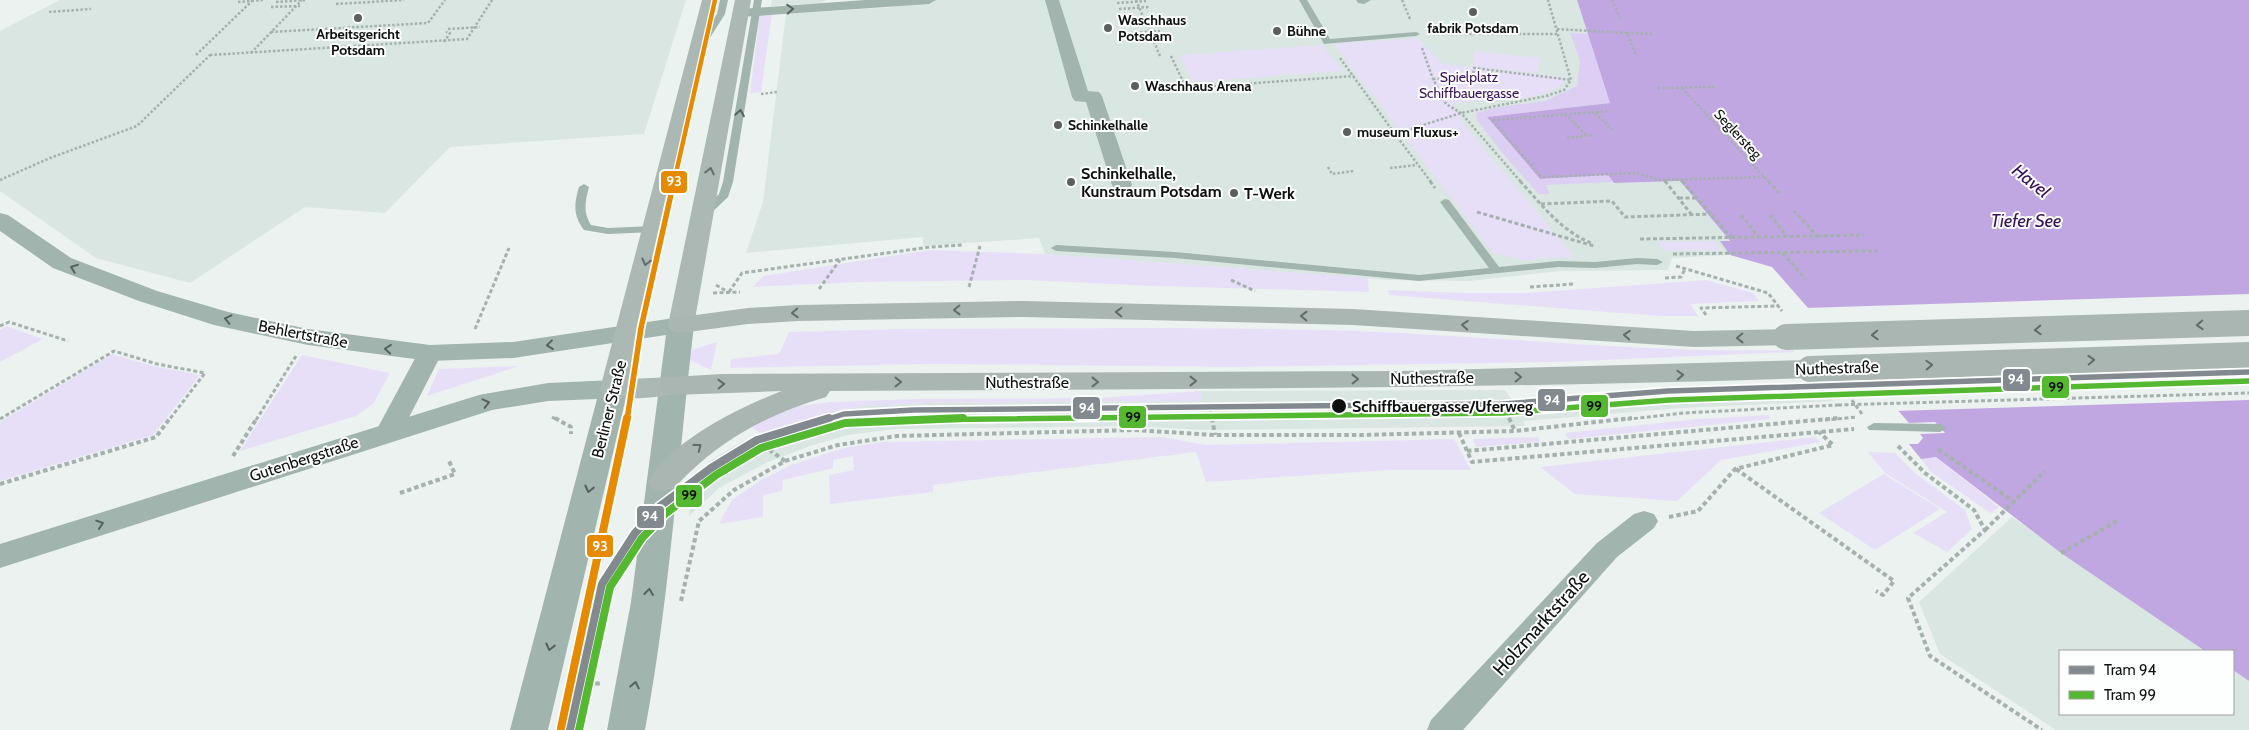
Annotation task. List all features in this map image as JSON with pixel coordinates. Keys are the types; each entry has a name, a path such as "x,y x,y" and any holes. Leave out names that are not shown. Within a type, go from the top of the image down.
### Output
{"highway":[{"name":"Nuthestraße","path":"681,325 748,316 798,313 1023,309 1353,317 1694,339 2249,323"},
{"name":"Nuthestraße","path":"672,386 849,382 1222,381 1664,375 2249,356"},
{"path":"663,481 688,455 733,423 763,408 804,394 849,382"}],"main road":[{"name":"Berliner Straße","path":"614,389 710,0"},
{"path":"681,325 700,218 750,6"},
{"name":"Nuthestraße","path":"614,389 672,386"}],"street":[{"path":"750,6 929,0"},
{"path":"1052,0 1081,97 1093,96 1122,184"},
{"name":"Behlertstraße","path":"0,220 62,264 148,296 214,316 308,337 380,348 430,353 465,353 513,350 628,334"},
{"path":"626,730 643,641 663,481 672,386 681,325"},
{"name":"Nuthestraße","path":"628,334 681,325"},
{"path":"388,431 430,353"},
{"name":"Gutenbergstraße","path":"0,556 388,431 489,401 548,392 614,389"},
{"name":"Berliner Straße","path":"529,730 614,389"},
{"name":"Holzmarktstraße","path":"1443,730 1607,550 1644,521"}],"lane":[{"path":"696,51 720,14 724,0"},
{"path":"1303,0 1327,42 1416,34"},
{"path":"584,187 578,206 580,220 588,228 602,231 654,229"},
{"path":"1445,202 1497,270"},
{"path":"1056,248 1175,254 1419,278 1558,264 1594,265 1637,261 1657,262"},
{"path":"1874,427 1940,428"}],"path":[{"path":"196,55 253,0"},
{"path":"238,2 264,0"},
{"path":"251,53 303,0"},
{"path":"276,2 303,0"},
{"path":"336,4 404,0"},
{"path":"270,32 428,23 444,0"},
{"path":"0,180 50,158 137,126 210,55 444,42 466,39 492,0"},
{"path":"1120,0 1126,0"},
{"path":"1327,42 1354,76 1445,202 1596,246 1579,238 1556,222 1462,113 1446,104 1433,79 1402,0"},
{"path":"1548,0 1571,80"},
{"path":"1612,0 1621,20"},
{"path":"1136,1 1160,56"},
{"path":"1116,3 1146,1"},
{"path":"271,7 298,6"},
{"path":"1119,9 1149,7"},
{"path":"486,8 492,8"},
{"path":"49,12 91,9"},
{"path":"1124,21 1155,19"},
{"path":"448,29 480,27"},
{"path":"1556,29 1652,34"},
{"path":"1130,33 1160,31"},
{"path":"444,42 450,33 446,32"},
{"path":"1627,33 1636,55"},
{"path":"1416,34 1558,34"},
{"path":"1146,42 1165,41"},
{"path":"1171,56 1186,88 1354,76"},
{"path":"1433,79 1473,78 1474,68 1571,80"},
{"path":"1396,134 1462,113 1546,96 1564,90 1571,80"},
{"path":"1658,88 1716,87"},
{"name":"Seglersteg","path":"1682,88 1779,193"},
{"path":"1610,111 1492,120 1542,177 1636,173 1664,179 1764,177"},
{"path":"1594,112 1614,131"},
{"path":"1565,114 1587,136"},
{"path":"1567,138 1594,136"},
{"path":"1390,168 1418,165"},
{"path":"1328,167 1332,174 1354,172"},
{"path":"1664,179 1691,215"},
{"path":"1680,179 1731,237"},
{"path":"1678,198 1696,198"},
{"path":"1540,204 1612,201 1625,217 1711,214"},
{"path":"1794,211 1817,236"},
{"path":"1770,214 1788,236"},
{"path":"1740,216 1759,237"},
{"path":"1640,239 1864,235"},
{"path":"728,293 742,273 840,259 962,245"},
{"path":"969,287 980,246"},
{"path":"465,353 509,248"},
{"path":"1670,254 1877,251"},
{"path":"1783,253 1805,279"},
{"path":"819,289 840,259"},
{"path":"1685,269 1768,293 1778,306 1701,308"},
{"path":"0,326 9,322 68,341"},
{"path":"212,488 308,337"},
{"path":"0,419 114,351 157,364 205,373 156,437 0,484"},
{"path":"680,604 698,520 734,490 785,461 838,445 897,436 1134,430 1215,435 1459,433 1515,431 1684,413 1838,406 2249,393"},
{"path":"1499,394 1515,431"},
{"path":"1208,397 1215,435"},
{"path":"1467,451 1865,417"},
{"path":"1459,433 1472,462 1874,427"},
{"path":"1644,521 1698,511 1735,469 1833,445 1818,431"},
{"path":"1899,446 1925,473 1974,510 1984,530"},
{"path":"1938,449 2013,501"},
{"path":"400,493 455,474 449,461"},
{"path":"1735,469 1894,581 1883,595 1876,591"},
{"path":"2042,730 1930,656 1908,598 1984,530 2045,470"},
{"path":"2061,553 2117,521"}],"shaded area":[{"path":"60,0 686,0 644,134 450,147 385,213 305,207 190,283 96,258 0,191 0,31"},
{"path":"772,0 826,0 822,3 771,6"},
{"path":"894,0 1577,0 1610,103 1487,117 1540,179 1609,175 1614,183 1680,181 1730,242 1720,241 1730,255 1672,258 1668,270 1560,271 1469,281 1390,280 1045,254 1039,238 923,246 923,237 746,253 763,202 786,14 895,7"},
{"path":"1570,33 1588,34 1610,103 1487,117 1540,179 1609,175 1612,182 1546,185 1550,194 1539,194 1504,155 1477,120 1476,113 1494,108 1545,101 1577,86 1580,61"},
{"path":"1820,382 1834,401 1681,408 1523,421 1525,426 1203,430 1135,426 897,429 848,435 810,446 768,462 719,488 689,516 691,492 708,462 743,441 775,429 823,414 864,406 926,403 1200,401 1201,391 1505,390 1511,399 1679,386"},
{"path":"2012,517 2204,650 2059,650 2059,715 2234,715 2234,671 2249,681 2249,730 2056,730 1940,654 1919,602"}],"green space":[{"path":"772,13 761,92 750,93 760,14"},
{"name":"Spielplatz Schiffbauergasse","path":"1417,38 1443,64 1564,77 1564,83 1538,95 1510,100 1452,104 1464,125 1574,257 1523,260 1493,253 1334,44"},
{"path":"1322,45 1342,71 1193,82 1180,55"},
{"path":"1474,51 1539,58 1538,73 1473,66"},
{"path":"1715,241 1721,251 1663,251 1658,242"},
{"path":"930,250 1045,254 1368,278 1369,292 1152,286 1025,280 861,282 753,287 763,276"},
{"path":"1706,280 1753,293 1759,301 1690,304 1698,316 1659,316 1389,295 1388,290 1527,293"},
{"path":"6,326 43,339 0,362 0,330"},
{"path":"900,329 1301,329 1629,347 1793,350 1794,352 1557,362 1233,367 933,364 730,368 731,359 779,354 789,332"},
{"path":"717,342 711,370 690,360 692,350"},
{"path":"112,354 153,366 200,375 153,435 0,481 0,422"},
{"path":"302,355 390,373 373,404 356,416 240,451"},
{"path":"519,366 427,396 439,369"},
{"path":"1201,391 1201,401 926,403 864,406 823,414 761,434 748,424 793,407 830,402 918,399 1097,398"},
{"path":"1768,415 1771,419 1568,439 1565,433 1697,419"},
{"path":"1162,437 1206,445 1454,439 1471,470 1391,470 1206,482 1196,452 933,485 933,492 830,504 829,475 854,470 853,456 833,460 833,468 783,480 782,491 763,495 763,517 719,524 732,500 761,480 791,465 844,448 881,442"},
{"path":"1538,437 1540,442 1476,447 1473,439"},
{"path":"1815,437 1821,442 1721,460 1677,501 1575,494 1540,467"},
{"path":"1868,452 1895,453 1916,474 1965,510 1972,529 1947,552 1913,533 1947,512 1885,473"},
{"path":"1936,457 1999,507 1991,513 1986,510 1931,472 1921,459"},
{"path":"1884,474 1940,509 1875,550 1819,513"}],"water":[{"name":"Tiefer See","path":"1577,0 2249,0 2249,681 2234,671 2234,650 2204,650 2061,553 1936,457 1921,459 1909,444 1918,444 1923,438 1920,434 1945,433 1935,422 1909,423 1772,267 1730,255 1720,241 1730,241 1680,181 1614,183 1608,175 1540,179 1487,117 1610,103"}],"pier":[{"path":"2249,294 2249,400 1895,411 1805,308"}],"tram line":[{"name":"94","path":"570,730 602,584 635,533 659,507 711,468 757,440 844,414 914,410 1503,404 1668,391 2249,372"},
{"name":"99","path":"579,730 610,587 642,538 665,514 716,475 761,448 845,423 914,419 1503,413 1669,400 2249,381"}],"transit line":[{"name":"93","path":"561,728 627,421 641,328 715,0"}],"place":[{"name":"fabrik Potsdam","path":"1473,12"},
{"name":"Arbeitsgericht Potsdam","path":"358,18"},
{"name":"Waschhaus Potsdam","path":"1108,28"},
{"name":"Bühne","path":"1277,31"},
{"name":"Waschhaus Arena","path":"1135,86"},
{"name":"Schinkelhalle","path":"1058,125"},
{"name":"museum Fluxus+","path":"1347,132"},
{"name":"Schinkelhalle, Kunstraum Potsdam","path":"1071,182"},
{"name":"T-Werk","path":"1234,193"},
{"name":"Schiffbauergasse/Uferweg","path":"1339,406"}],"water label":[{"name":"Havel","path":"2031,181"}]}
